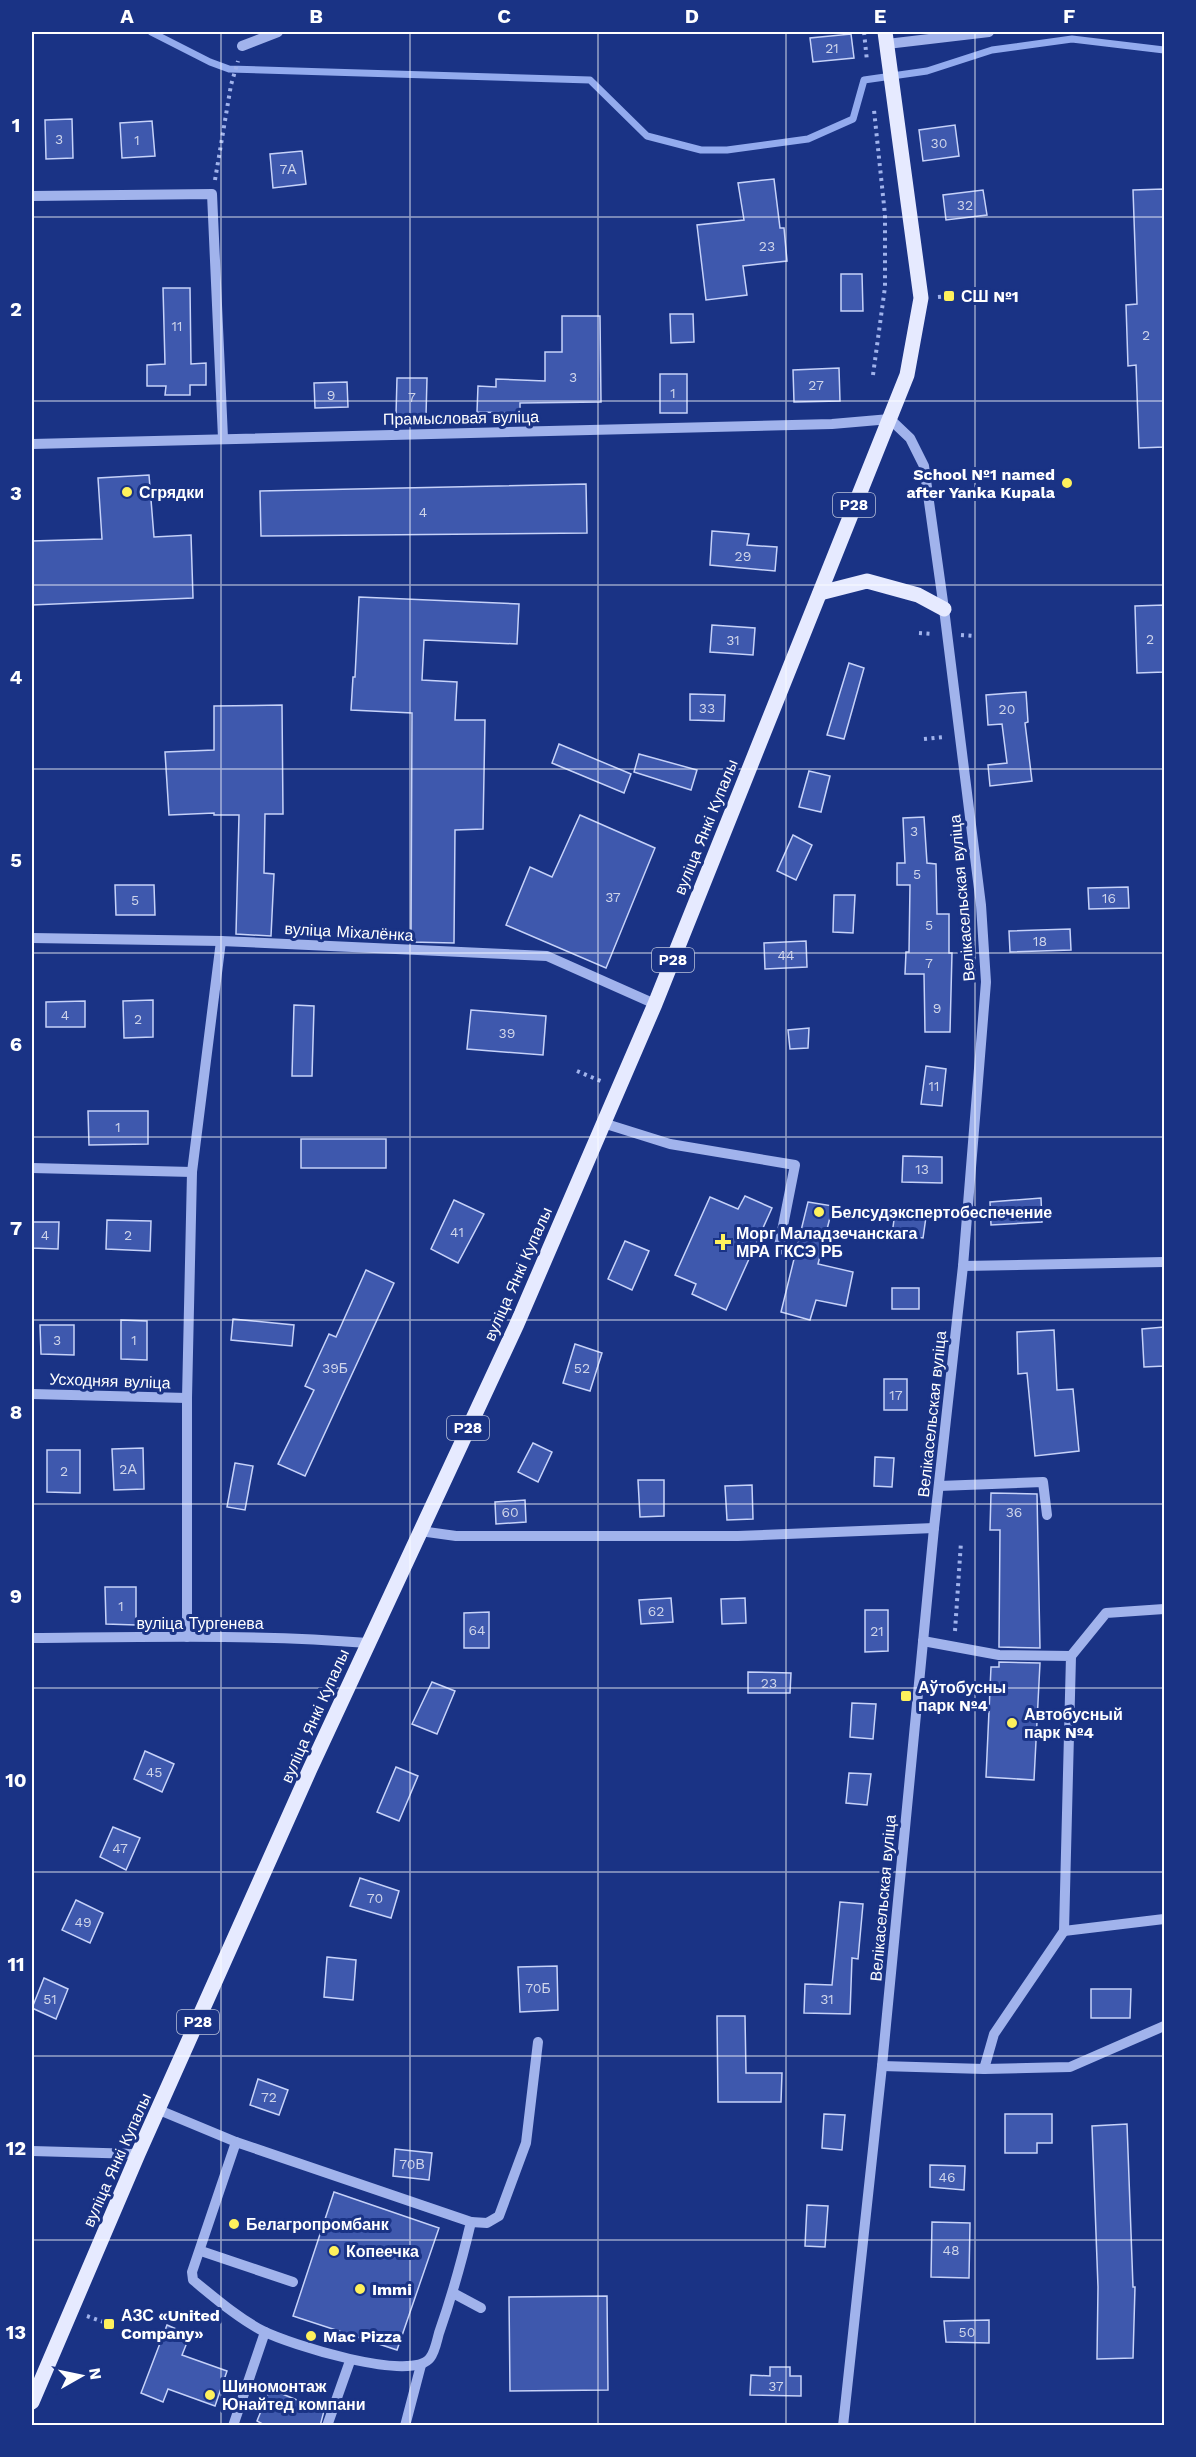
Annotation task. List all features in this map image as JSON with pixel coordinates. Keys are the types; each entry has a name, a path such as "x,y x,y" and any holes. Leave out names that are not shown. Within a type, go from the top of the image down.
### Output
{"main road":[{"name":"вуліца Янкі Купалы","path":"32,2401 138,2154 368,1643 517,1324 655,1004 907,375 921,298 886,38"},
{"path":"820,593 867,581 918,595 944,609"}],"street":[{"path":"242,46 278,32"},
{"path":"886,38 988,32"},
{"path":"32,196 212,194 223,438"},
{"name":"Прамысловая вуліца","path":"32,444 832,424 890,419"},
{"name":"Велікасельская вуліца","path":"843,2426 882,2066 934,1528 963,1266 986,982 981,905 924,466 910,438 890,419"},
{"name":"вуліца Міхалёнка","path":"32,938 221,941 547,956 655,1004"},
{"path":"187,1637 187,1398 192,1172 221,941"},
{"path":"603,1123 670,1144 795,1165 778,1251"},
{"path":"32,1168 192,1172"},
{"path":"963,1266 1164,1262"},
{"name":"Усходняя вуліца","path":"32,1394 187,1398"},
{"path":"939,1486 1043,1482 1047,1515"},
{"path":"420,1531 456,1536 738,1536 934,1528"},
{"path":"984,2068 994,2034 1064,1931 1071,1656 1106,1613 1164,1609"},
{"name":"вуліца Тургенева","path":"32,1638 187,1637 368,1643"},
{"path":"923,1641 999,1655 1071,1656"},
{"path":"1064,1931 1164,1919"},
{"path":"882,2066 1070,2067 1164,2026"},
{"path":"159,2110 236,2142 471,2222 487,2223 499,2216 526,2143 538,2043"},
{"path":"236,2142 192,2272 193,2280 231,2311 265,2331 350,2361 402,2367 421,2365 430,2358 453,2294 471,2222"},
{"path":"32,2151 138,2154"},
{"path":"201,2251 292,2282"},
{"path":"453,2294 482,2308"},
{"path":"233,2426 265,2331"},
{"path":"327,2426 350,2361"},
{"path":"405,2426 421,2365"}],"path":[{"path":"864,32 867,61"},
{"path":"212,194 231,85 242,46"},
{"path":"873,375 885,287 885,215 874,111"},
{"path":"577,1071 618,1089"}],"building":[{"path":"851,34 854,58 813,62 810,38"},
{"path":"72,119 73,158 46,159 45,120"},
{"path":"152,121 155,156 122,158 120,123"},
{"path":"955,125 959,156 923,161 919,130"},
{"path":"302,151 306,184 273,188 270,154"},
{"path":"774,179 780,228 784,228 787,261 743,266 747,295 706,300 697,225 744,220 738,183"},
{"path":"1164,189 1164,447 1139,448 1136,365 1128,366 1126,305 1137,304 1133,190"},
{"path":"983,190 987,215 946,220 943,195"},
{"path":"841,274 862,274 863,311 841,311"},
{"path":"163,288 190,288 191,364 206,363 206,385 190,385 190,395 165,395 166,386 147,386 147,365 165,364"},
{"path":"670,314 693,314 694,342 671,343"},
{"path":"562,316 600,316 601,402 520,403 520,413 477,412 478,386 496,387 496,379 545,381 545,352 562,352"},
{"path":"839,368 840,401 794,402 793,370"},
{"path":"660,374 687,374 687,413 660,413"},
{"path":"397,378 427,378 426,416 396,415"},
{"path":"347,382 348,407 315,408 314,383"},
{"path":"149,475 154,537 191,535 193,598 32,605 32,541 102,539 98,478"},
{"path":"586,484 587,533 261,536 260,491"},
{"path":"712,531 749,534 747,545 777,547 775,571 710,565"},
{"path":"359,597 519,604 517,644 424,640 422,680 457,682 455,720 485,720 483,829 455,830 454,943 411,942 412,713 351,710"},
{"path":"1164,605 1164,672 1137,673 1135,606"},
{"path":"712,625 755,628 753,655 710,652"},
{"path":"849,663 864,668 844,739 827,735"},
{"path":"1026,692 1028,722 1025,723 1032,781 990,786 988,765 1007,763 1002,724 988,725 986,695"},
{"path":"690,694 725,695 724,721 690,720"},
{"path":"282,705 283,814 265,814 264,873 274,874 271,936 236,934 239,815 214,815 214,813 169,815 165,752 214,750 214,706"},
{"path":"559,744 631,774 624,793 552,763"},
{"path":"639,754 697,770 691,790 634,772"},
{"path":"809,771 830,776 821,812 799,807"},
{"path":"580,815 655,848 606,968 506,925 530,867 552,877"},
{"path":"924,817 927,863 936,864 937,914 949,914 949,953 952,953 950,1032 925,1032 924,974 905,974 906,952 909,952 910,885 897,885 897,863 905,863 903,818"},
{"path":"793,835 812,845 796,880 777,871"},
{"path":"115,885 154,885 155,915 116,915"},
{"path":"1128,887 1129,908 1089,909 1088,888"},
{"path":"834,895 855,895 853,933 833,932"},
{"path":"1070,929 1071,950 1010,952 1009,931"},
{"path":"806,941 807,967 765,969 764,943"},
{"path":"153,1000 153,1037 124,1038 123,1001"},
{"path":"85,1001 85,1027 46,1027 46,1002"},
{"path":"294,1005 314,1006 312,1076 292,1076"},
{"path":"471,1010 546,1016 543,1055 467,1049"},
{"path":"809,1028 808,1048 790,1049 788,1030"},
{"path":"926,1066 946,1069 942,1106 921,1104"},
{"path":"88,1111 148,1111 148,1144 89,1145"},
{"path":"301,1139 386,1139 386,1168 301,1168"},
{"path":"903,1156 942,1157 942,1183 902,1182"},
{"name":"Морг Маладзечанскага МРА ГКСЭ РБ","path":"745,1196 772,1208 726,1310 692,1294 696,1284 675,1275 710,1197 738,1209"},
{"path":"1041,1198 1042,1222 991,1225 990,1202"},
{"path":"454,1200 484,1214 458,1263 431,1249"},
{"path":"808,1202 833,1206 818,1264 853,1272 846,1306 816,1300 810,1320 781,1312"},
{"path":"895,1213 926,1217 923,1238 892,1234"},
{"path":"107,1220 151,1221 150,1251 106,1249"},
{"path":"32,1222 59,1222 58,1249 32,1248"},
{"path":"625,1241 649,1251 632,1290 608,1279"},
{"path":"366,1270 394,1283 305,1476 278,1464 314,1390 305,1386 329,1334 336,1337"},
{"path":"892,1288 919,1288 919,1309 892,1309"},
{"path":"233,1319 294,1325 292,1346 231,1340"},
{"path":"121,1320 147,1321 147,1360 121,1359"},
{"path":"40,1325 74,1325 74,1355 41,1354"},
{"path":"1164,1327 1164,1366 1144,1367 1142,1329"},
{"path":"1054,1330 1057,1390 1073,1389 1079,1451 1035,1456 1027,1373 1018,1374 1017,1332"},
{"path":"575,1344 602,1353 590,1391 563,1383"},
{"path":"884,1379 907,1379 907,1410 884,1410"},
{"path":"533,1443 552,1452 538,1482 518,1472"},
{"path":"143,1448 144,1489 114,1490 112,1449"},
{"path":"47,1450 80,1450 80,1493 47,1492"},
{"path":"875,1457 894,1458 892,1487 874,1486"},
{"path":"235,1463 253,1466 245,1510 227,1507"},
{"path":"638,1480 664,1480 664,1516 640,1517"},
{"path":"752,1485 753,1519 727,1520 725,1486"},
{"path":"991,1493 1037,1494 1040,1648 999,1647 1000,1530 990,1530"},
{"path":"525,1500 526,1522 496,1524 495,1502"},
{"path":"105,1587 136,1587 136,1625 106,1624"},
{"path":"671,1598 673,1622 641,1624 639,1600"},
{"path":"745,1598 746,1623 722,1624 721,1599"},
{"path":"865,1610 888,1610 888,1651 865,1652"},
{"path":"489,1612 489,1648 464,1648 464,1613"},
{"name":"Автобусный парк №4","path":"999,1662 1040,1663 1034,1780 986,1777 991,1667 999,1667"},
{"path":"748,1672 791,1673 790,1693 748,1693"},
{"path":"432,1682 455,1691 437,1734 412,1724"},
{"path":"852,1703 876,1704 873,1739 850,1737"},
{"path":"145,1751 174,1764 162,1792 134,1779"},
{"path":"396,1767 418,1776 399,1821 377,1812"},
{"path":"849,1773 871,1774 867,1805 846,1803"},
{"path":"113,1827 140,1838 126,1870 100,1857"},
{"path":"360,1878 399,1891 391,1918 350,1906"},
{"path":"76,1900 103,1913 90,1943 62,1930"},
{"path":"840,1902 863,1904 858,1959 852,1958 850,2014 804,2013 805,1984 832,1985"},
{"path":"327,1957 356,1960 353,2000 324,1997"},
{"path":"557,1966 558,2010 520,2012 518,1967"},
{"path":"44,1978 68,1989 56,2019 32,2008"},
{"path":"1091,1989 1131,1989 1130,2018 1091,2018"},
{"path":"717,2016 745,2016 746,2073 782,2073 781,2102 718,2102"},
{"path":"258,2079 288,2090 279,2115 250,2105"},
{"path":"824,2114 845,2115 842,2150 822,2148"},
{"path":"1005,2114 1052,2114 1052,2143 1037,2143 1037,2153 1005,2153"},
{"path":"1127,2124 1133,2287 1135,2287 1133,2358 1097,2359 1098,2287 1092,2126"},
{"path":"395,2149 432,2153 429,2180 393,2176"},
{"path":"930,2165 965,2166 964,2190 930,2187"},
{"name":"Immi","path":"334,2192 439,2228 397,2350 293,2316"},
{"path":"807,2205 828,2206 825,2247 805,2246"},
{"path":"932,2222 970,2223 969,2278 931,2277"},
{"path":"607,2296 608,2390 510,2391 509,2297"},
{"path":"989,2320 989,2343 946,2342 944,2321"},
{"path":"167,2325 190,2335 182,2355 227,2371 215,2406 168,2389 163,2402 141,2393"},
{"path":"770,2367 790,2367 790,2376 801,2376 801,2396 750,2395 751,2375 770,2376"},
{"path":"270,2389 324,2411 320,2426 266,2426 257,2421"}],"waterway":[{"path":"151,32 210,62 229,69 590,80 647,136 701,150 727,150 808,139 853,119 864,80 927,71 992,50 1072,39 1164,50"}],"place":[{"name":"СШ №1","path":"949,296"},
{"name":"School №1 named after Yanka Kupala","path":"1067,483"},
{"name":"Сгрядки","path":"127,492"},
{"name":"Белсудэкспертобеспечение","path":"819,1212"},
{"name":"Морг Маладзечанскага МРА ГКСЭ РБ","path":"723,1242"},
{"name":"Аўтобусны парк №4","path":"906,1696"},
{"name":"Автобусный парк №4","path":"1012,1723"},
{"name":"Белагропромбанк","path":"234,2224"},
{"name":"Копеечка","path":"334,2251"},
{"name":"Immi","path":"360,2289"},
{"name":"АЗС «United Company»","path":"109,2324"},
{"name":"Mac Pizza","path":"311,2336"},
{"name":"Шиномонтаж Юнайтед компани","path":"210,2395"}]}
